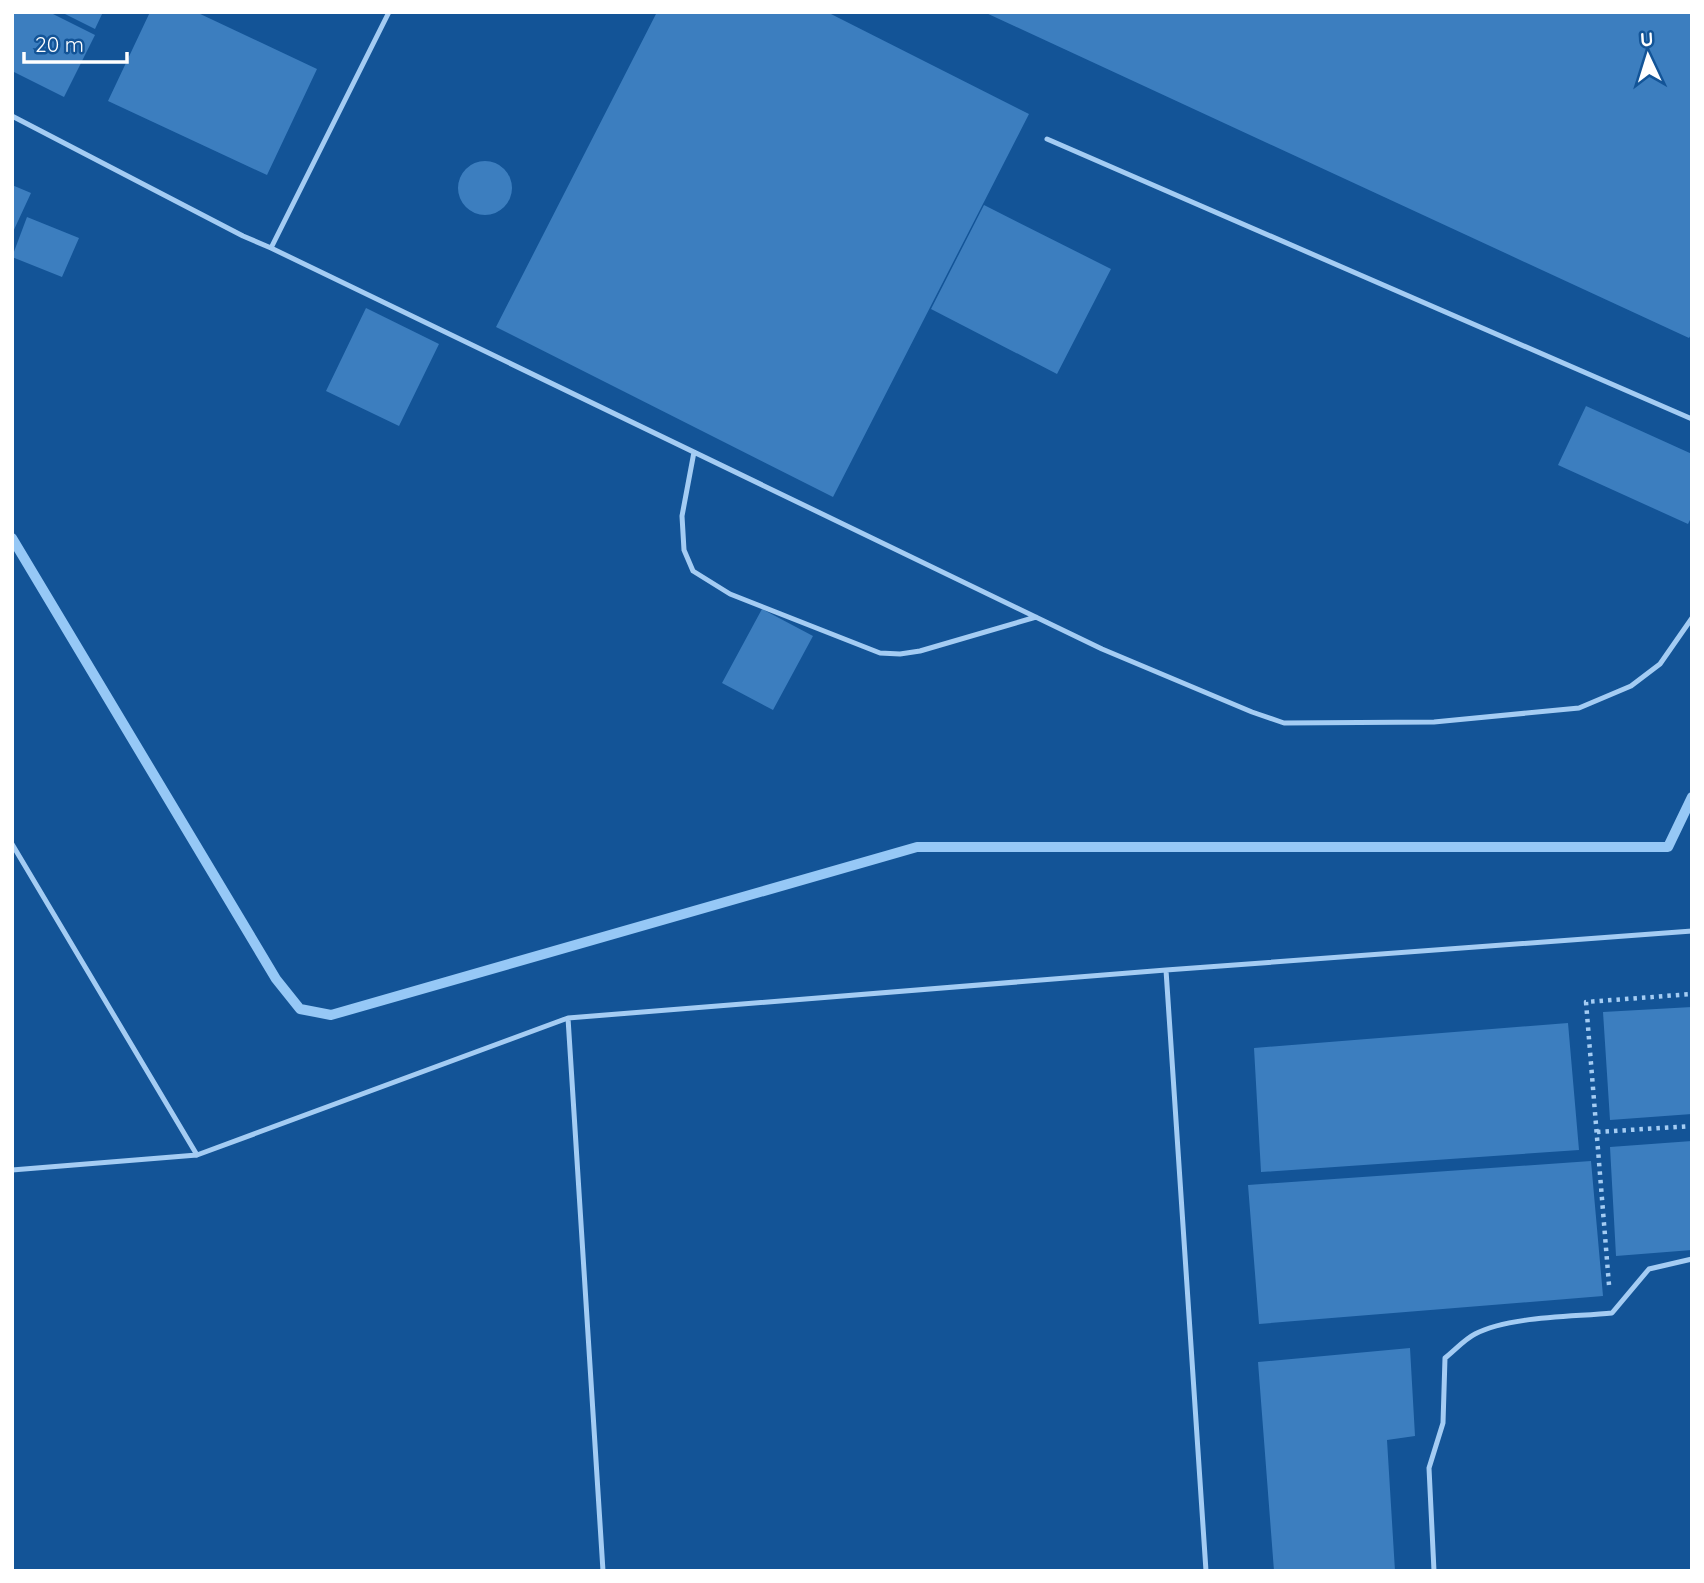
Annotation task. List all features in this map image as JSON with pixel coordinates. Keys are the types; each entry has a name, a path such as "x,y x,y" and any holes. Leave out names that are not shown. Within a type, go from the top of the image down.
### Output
{"lane":[{"path":"271,248 389,12"},
{"path":"12,116 243,236 1102,649 1284,723 1434,722 1579,708 1631,686 1660,664 1692,618"},
{"path":"1047,139 1692,419"},
{"path":"694,452 681,516 684,550 693,571 730,594 880,653 920,651 1036,617"},
{"path":"12,844 197,1155"},
{"path":"12,1170 197,1155 568,1018 1692,931"},
{"path":"1166,970 1206,1571"},
{"path":"568,1018 603,1571"},
{"path":"1434,1571 1429,1468 1443,1423 1445,1358 1474,1334 1501,1325 1612,1314 1649,1269 1692,1259"}],"path":[{"path":"1612,1314 1586,1002 1692,994"},
{"path":"1597,1132 1692,1126"}],"building":[{"path":"12,12 49,12 95,35 64,97 12,71"},
{"path":"61,12 103,12 95,29"},
{"path":"150,12 196,12 317,69 267,175 108,101"},
{"path":"657,12 827,12 1029,114 833,497 496,327"},
{"path":"984,12 1692,12 1692,333 1689,338"},
{"path":"485,161 504,169 512,188 504,207 485,215 466,207 458,188 466,169"},
{"path":"12,185 31,193 12,234"},
{"path":"984,205 1111,269 1057,374 931,309"},
{"path":"27,217 79,238 62,277 12,257"},
{"path":"366,308 439,344 399,426 326,391"},
{"path":"1586,406 1692,454 1692,516 1688,524 1558,465"},
{"path":"762,609 813,636 773,710 722,683"},
{"path":"1692,1007 1692,1114 1610,1120 1603,1012"},
{"path":"1568,1023 1579,1150 1261,1172 1254,1048"},
{"path":"1692,1141 1692,1250 1616,1256 1610,1147"},
{"path":"1591,1161 1603,1296 1259,1324 1248,1185"},
{"path":"1410,1348 1415,1436 1387,1440 1395,1571 1274,1571 1258,1362"}],"waterway":[{"path":"12,538 276,979 300,1009 331,1015 917,847 1668,847 1692,797"}]}
